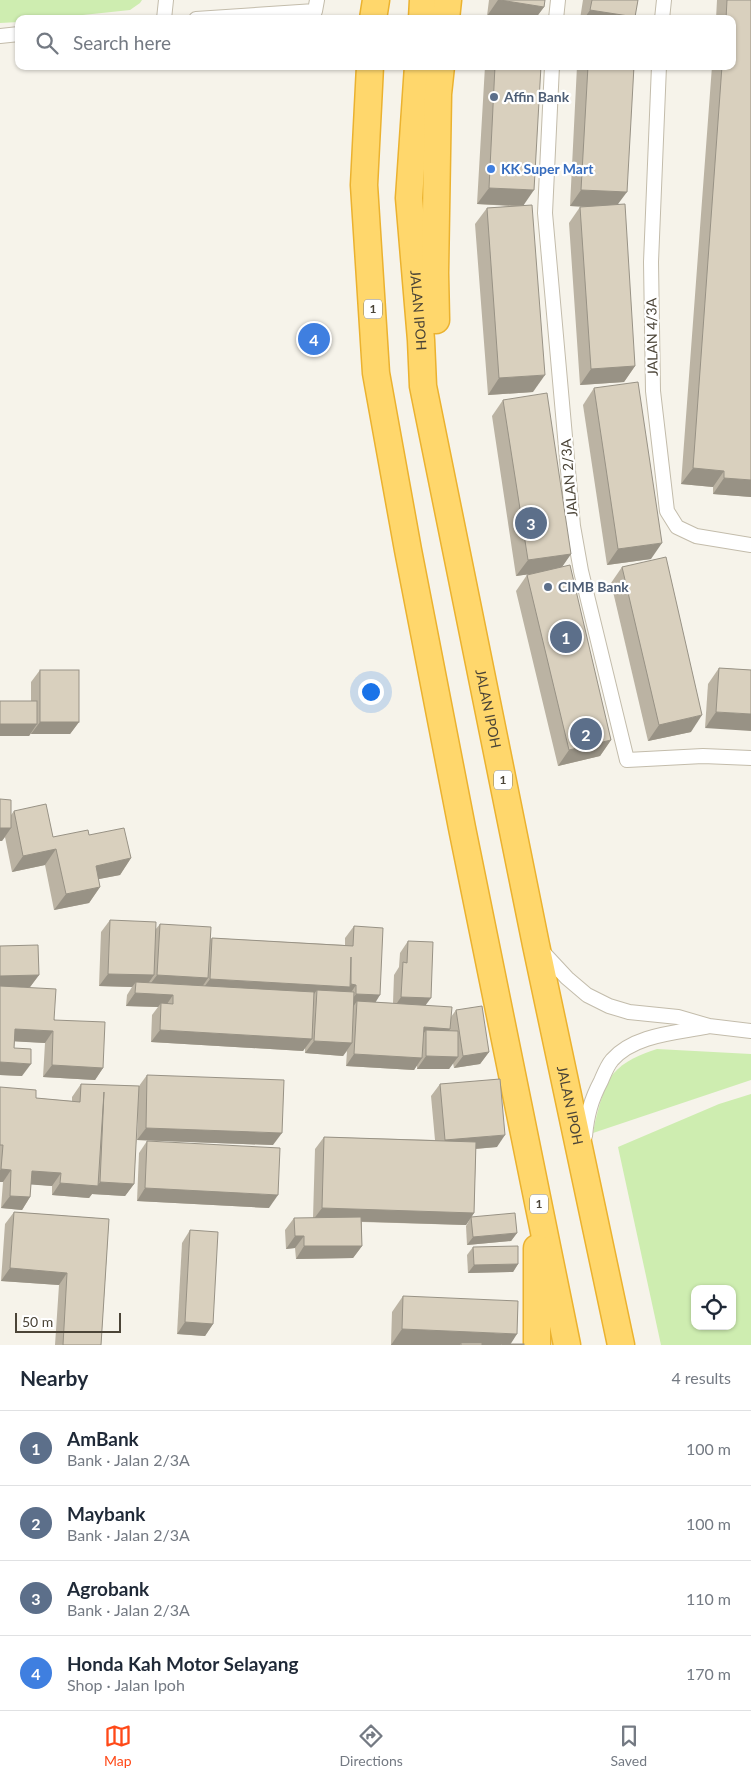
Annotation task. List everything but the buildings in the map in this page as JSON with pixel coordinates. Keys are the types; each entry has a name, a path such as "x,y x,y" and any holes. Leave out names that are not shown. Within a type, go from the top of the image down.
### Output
{"highway":[{"path":"374,15 376,0"},
{"path":"422,15 423,0"},
{"path":"446,15 448,0"},
{"name":"1","path":"370,70 364,185 375,329 376,373 462,828 567,1345"},
{"name":"JALAN IPOH","path":"418,70 409,198 423,386 536,944 621,1345"},
{"path":"423,386 436,339 435,273 438,94 441,70"},
{"path":"538,1200 536,1293 538,1345"}],"street":[{"path":"164,15 166,0"},
{"path":"556,15 558,0"},
{"path":"662,15 664,0"},
{"path":"227,15 316,5"},
{"path":"0,36 15,34"},
{"name":"JALAN 2/3A","path":"552,70 544,213 573,526 627,760 703,756 751,758"},
{"name":"JALAN 4/3A","path":"659,70 651,272 653,391 667,511 677,528 696,536 751,545"},
{"path":"536,944 574,984 588,995 609,1006 628,1012 678,1017 709,1026 751,1031"},
{"path":"584,1174 586,1120 590,1102 611,1061 628,1047 655,1036 709,1026"}],"green space":[{"path":"0,0 142,0 130,10 83,15 15,15 15,22 0,23"},
{"path":"657,1049 751,1054 751,1080 593,1133 603,1094 613,1074 633,1058"},
{"path":"751,1094 751,1345 661,1345 618,1147 719,1104"}],"place":[{"name":"Affin Bank","path":"494,97"},
{"name":"KK Super Mart","path":"491,169"},
{"name":"Honda Kah Motor Selayang","path":"314,339"},
{"name":"Agrobank","path":"531,523"},
{"name":"CIMB Bank","path":"548,587"},
{"name":"AmBank","path":"566,637"},
{"name":"Maybank","path":"586,734"}]}
